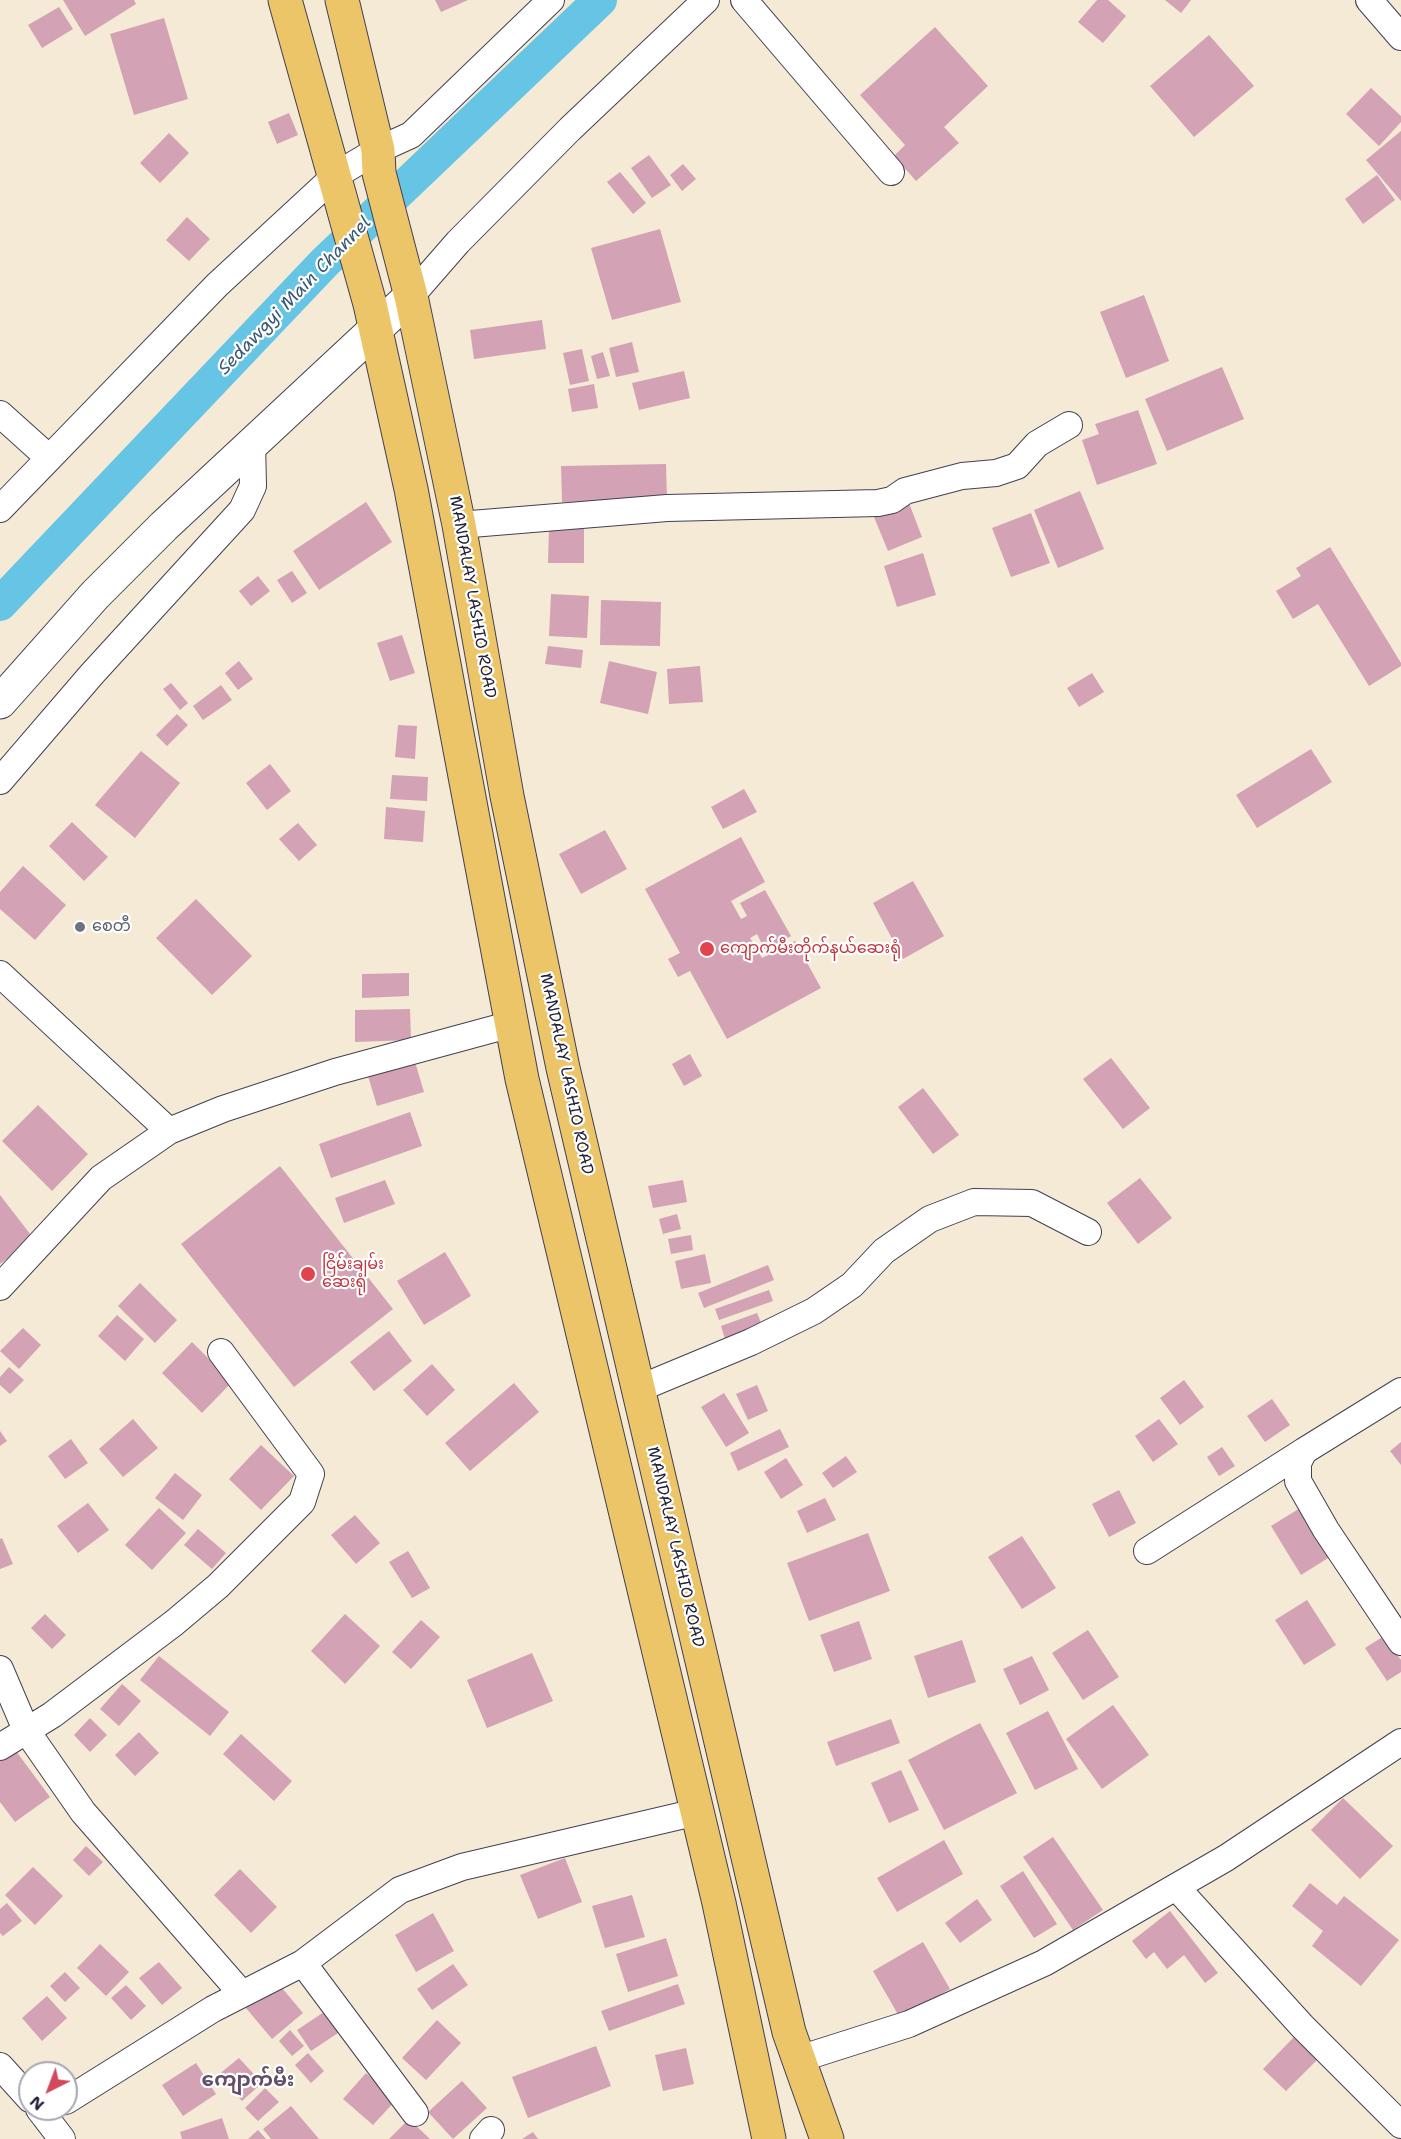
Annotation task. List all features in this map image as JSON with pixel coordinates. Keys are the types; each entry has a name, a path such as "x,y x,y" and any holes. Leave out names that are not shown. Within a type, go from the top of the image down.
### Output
{"highway":[{"path":"285,0 339,188 372,318 411,489 528,1102 748,2034 769,2139"},
{"name":"MANDALAY LASHIO ROAD","path":"342,0 459,525 507,796 563,1068 789,2032 827,2139"}],"street":[{"path":"0,509 217,285 339,188 378,162 411,135 550,0"},
{"path":"0,702 95,595 252,442 406,282 458,242 570,129 706,0"},
{"path":"744,0 891,172"},
{"path":"1369,0 1401,37"},
{"path":"0,414 49,458"},
{"path":"459,525 667,508 878,503 892,500 905,491 951,479 996,473 1017,466 1037,444 1069,425"},
{"path":"0,782 92,674 242,510 253,486 252,442"},
{"path":"0,974 169,1131"},
{"path":"0,1287 101,1178 169,1131 223,1108 335,1072 512,1024"},
{"path":"638,1389 751,1342 814,1311 852,1285 884,1251 930,1219 974,1202 1032,1203 1088,1232"},
{"path":"0,1747 52,1714 174,1623 218,1586 302,1502 311,1474 221,1352"},
{"path":"1147,1551 1401,1391"},
{"path":"1304,1451 1298,1463 1298,1481 1326,1530 1401,1642"},
{"path":"0,1669 26,1730 83,1812 242,1994"},
{"path":"799,2059 909,2024 1044,1963 1177,1888 1297,1813 1401,1742"},
{"path":"78,2093 242,1994 303,1963 400,1890 462,1866 696,1812"},
{"path":"1177,1888 1302,2026 1401,2125"},
{"path":"303,1963 415,2114"},
{"path":"0,2066 18,2084"},
{"path":"50,2121 62,2139"}],"building":[{"path":"63,0 134,0 136,4 85,36"},
{"path":"435,0 468,0 441,12"},
{"path":"1097,0 1108,0 1126,16 1103,43 1078,22"},
{"path":"1165,0 1191,0 1181,13"},
{"path":"59,7 73,29 42,48 28,25"},
{"path":"164,18 188,99 134,115 110,34"},
{"path":"935,27 988,86 944,127 959,143 916,181 894,156 905,145 860,95"},
{"path":"1209,35 1254,86 1194,137 1150,86"},
{"path":"1371,88 1401,116 1401,122 1379,146 1346,114"},
{"path":"289,113 298,135 277,144 268,122"},
{"path":"1401,131 1401,201 1366,160"},
{"path":"169,133 189,153 160,183 140,163"},
{"path":"649,155 671,185 652,198 631,168"},
{"path":"683,164 696,179 682,191 670,175"},
{"path":"620,172 646,203 633,214 607,182"},
{"path":"1377,175 1395,200 1363,224 1345,199"},
{"path":"187,217 210,239 189,261 166,240"},
{"path":"660,229 681,302 612,320 591,248"},
{"path":"1144,295 1169,361 1126,378 1100,312"},
{"path":"542,320 546,349 474,359 470,330"},
{"path":"632,342 639,372 616,377 609,348"},
{"path":"582,349 589,381 570,385 563,353"},
{"path":"603,352 610,376 597,379 591,356"},
{"path":"1222,367 1244,419 1167,451 1145,399"},
{"path":"684,371 690,398 639,410 632,383"},
{"path":"594,384 598,408 572,412 568,389"},
{"path":"1138,410 1157,464 1097,485 1082,440 1099,434 1095,424"},
{"path":"666,464 667,500 562,502 561,466"},
{"path":"1080,491 1104,549 1058,568 1034,510"},
{"path":"366,502 392,542 319,590 293,551"},
{"path":"909,503 922,537 888,551 874,517"},
{"path":"1031,513 1050,563 1011,577 992,528"},
{"path":"549,527 584,527 584,563 548,563"},
{"path":"1330,547 1401,663 1401,666 1369,686 1318,604 1293,619 1276,591 1301,576 1296,568"},
{"path":"923,553 936,595 897,607 884,566"},
{"path":"292,571 307,593 292,603 277,580"},
{"path":"258,576 270,591 251,606 239,591"},
{"path":"551,594 589,596 587,638 549,636"},
{"path":"601,600 661,602 660,646 600,645"},
{"path":"402,635 415,673 390,681 377,643"},
{"path":"548,646 583,650 581,668 545,664"},
{"path":"239,661 253,679 238,690 225,673"},
{"path":"609,661 657,672 648,714 600,703"},
{"path":"700,666 703,702 669,704 667,669"},
{"path":"1092,673 1104,692 1079,707 1067,688"},
{"path":"171,683 188,703 180,710 163,689"},
{"path":"221,685 232,700 203,720 193,706"},
{"path":"177,714 188,725 167,746 156,735"},
{"path":"398,725 417,726 415,759 395,757"},
{"path":"1311,749 1332,782 1257,828 1236,795"},
{"path":"141,751 180,783 135,838 95,805"},
{"path":"270,764 291,791 267,810 246,783"},
{"path":"392,775 428,777 427,801 390,799"},
{"path":"744,789 757,812 723,829 711,807"},
{"path":"386,807 425,811 423,842 384,839"},
{"path":"72,822 108,857 84,881 49,846"},
{"path":"298,823 317,845 299,861 279,839"},
{"path":"605,830 627,869 581,894 559,854"},
{"path":"741,837 765,882 731,901 741,919 747,916 740,903 765,890 791,936 765,950 757,934 750,938 762,958 795,941 821,988 727,1039 690,971 678,977 668,959 680,953 645,889"},
{"path":"23,866 66,905 35,940 0,909 0,892"},
{"path":"913,881 944,936 903,959 873,903"},
{"path":"196,899 252,956 212,995 156,938"},
{"path":"409,973 409,996 362,998 362,974"},
{"path":"410,1009 411,1040 355,1042 355,1010"},
{"path":"690,1054 702,1076 684,1086 672,1064"},
{"path":"1111,1058 1150,1108 1123,1129 1083,1079"},
{"path":"415,1062 424,1092 377,1106 368,1076"},
{"path":"923,1088 959,1135 933,1154 898,1107"},
{"path":"38,1105 88,1154 52,1191 2,1141"},
{"path":"410,1112 422,1146 331,1178 319,1144"},
{"path":"280,1166 393,1309 294,1387 181,1244"},
{"path":"1140,1178 1172,1218 1138,1244 1107,1203"},
{"path":"385,1180 395,1204 344,1223 335,1198"},
{"path":"683,1180 687,1202 653,1208 648,1186"},
{"path":"0,1195 34,1239 0,1264"},
{"path":"677,1214 681,1229 663,1234 659,1219"},
{"path":"691,1235 693,1250 671,1254 668,1239"},
{"path":"445,1252 471,1296 424,1325 397,1281"},
{"path":"705,1254 711,1283 681,1289 675,1261"},
{"path":"768,1265 774,1280 704,1308 698,1293"},
{"path":"140,1283 177,1320 155,1343 118,1306"},
{"path":"769,1290 773,1301 719,1320 715,1309"},
{"path":"757,1313 762,1325 725,1339 721,1326"},
{"path":"117,1315 144,1339 125,1361 98,1336"},
{"path":"23,1328 41,1345 19,1369 0,1351"},
{"path":"389,1331 412,1361 374,1391 350,1362"},
{"path":"192,1342 232,1382 202,1413 162,1373"},
{"path":"432,1364 455,1390 427,1416 403,1390"},
{"path":"9,1367 24,1380 10,1394 0,1385 0,1377"},
{"path":"1184,1380 1204,1407 1180,1425 1160,1398"},
{"path":"514,1383 539,1412 470,1471 445,1443"},
{"path":"757,1385 768,1411 748,1420 736,1394"},
{"path":"724,1393 749,1433 726,1447 701,1407"},
{"path":"1272,1399 1290,1425 1265,1442 1247,1416"},
{"path":"133,1419 158,1448 123,1477 99,1449"},
{"path":"1159,1419 1178,1444 1153,1462 1135,1436"},
{"path":"780,1429 789,1447 738,1471 730,1453"},
{"path":"0,1431 7,1441 0,1446"},
{"path":"71,1439 88,1463 65,1479 48,1456"},
{"path":"1401,1442 1401,1465 1390,1451"},
{"path":"261,1445 294,1476 261,1510 229,1479"},
{"path":"1222,1447 1235,1466 1219,1476 1207,1457"},
{"path":"846,1456 857,1472 833,1488 822,1473"},
{"path":"786,1458 803,1485 781,1499 764,1472"},
{"path":"175,1473 202,1495 183,1520 155,1498"},
{"path":"1119,1490 1136,1523 1109,1537 1092,1504"},
{"path":"825,1498 836,1520 807,1533 797,1511"},
{"path":"88,1503 109,1530 78,1553 57,1526"},
{"path":"1305,1505 1336,1553 1301,1575 1271,1526"},
{"path":"159,1508 186,1533 152,1570 125,1545"},
{"path":"355,1515 380,1543 356,1564 331,1535"},
{"path":"198,1529 226,1553 212,1569 184,1545"},
{"path":"868,1533 890,1591 809,1621 787,1563"},
{"path":"1022,1536 1056,1588 1022,1609 988,1557"},
{"path":"2,1538 13,1564 0,1569 0,1539"},
{"path":"408,1551 430,1588 412,1598 389,1562"},
{"path":"1307,1600 1336,1645 1304,1665 1275,1620"},
{"path":"45,1614 66,1635 52,1649 31,1628"},
{"path":"345,1614 380,1646 345,1684 311,1651"},
{"path":"421,1620 440,1637 411,1669 392,1652"},
{"path":"859,1621 872,1659 834,1672 820,1635"},
{"path":"1088,1630 1119,1677 1083,1700 1052,1653"},
{"path":"1384,1636 1401,1660 1401,1672 1387,1681 1365,1648"},
{"path":"962,1640 976,1682 928,1698 914,1656"},
{"path":"532,1653 553,1701 487,1728 467,1680"},
{"path":"159,1656 229,1712 210,1736 140,1680"},
{"path":"1032,1656 1049,1690 1020,1705 1003,1669"},
{"path":"122,1684 141,1701 119,1726 100,1709"},
{"path":"1113,1705 1149,1755 1102,1789 1066,1739"},
{"path":"1048,1711 1078,1769 1035,1790 1006,1733"},
{"path":"90,1718 107,1735 90,1752 74,1735"},
{"path":"891,1719 900,1743 836,1766 827,1742"},
{"path":"980,1723 1017,1793 944,1830 908,1760"},
{"path":"139,1732 159,1753 135,1776 115,1755"},
{"path":"241,1734 292,1781 274,1801 223,1754"},
{"path":"13,1747 50,1797 15,1822 0,1802 0,1757"},
{"path":"901,1770 919,1810 889,1823 871,1783"},
{"path":"1343,1798 1393,1846 1360,1879 1311,1830"},
{"path":"1053,1837 1103,1910 1073,1930 1023,1857"},
{"path":"944,1840 963,1874 897,1912 877,1878"},
{"path":"86,1846 103,1862 89,1876 73,1860"},
{"path":"565,1858 582,1902 538,1919 520,1875"},
{"path":"33,1867 63,1896 35,1925 5,1895"},
{"path":"240,1869 277,1907 251,1933 214,1895"},
{"path":"1023,1871 1057,1924 1034,1938 1000,1886"},
{"path":"1310,1883 1337,1905 1344,1896 1399,1940 1361,1986 1312,1946 1323,1931 1292,1906"},
{"path":"632,1895 645,1937 605,1948 592,1906"},
{"path":"977,1899 992,1920 960,1943 945,1923"},
{"path":"7,1903 22,1921 3,1936 0,1933 0,1909"},
{"path":"1170,1911 1218,1973 1205,1983 1184,1955 1167,1969 1154,1952 1146,1959 1132,1941"},
{"path":"433,1913 454,1951 416,1972 395,1935"},
{"path":"666,1938 678,1976 628,1992 616,1954"},
{"path":"923,1942 950,1989 900,2018 873,1971"},
{"path":"100,1944 129,1972 106,1996 77,1968"},
{"path":"159,1962 182,1988 162,2005 139,1978"},
{"path":"453,1964 468,1985 432,2010 417,1989"},
{"path":"65,1972 80,1988 65,2002 50,1986"},
{"path":"277,1982 303,2013 272,2039 246,2008"},
{"path":"678,1984 685,2004 609,2031 601,2011"},
{"path":"126,1985 146,2006 131,2020 111,1998"},
{"path":"47,1996 67,2018 42,2041 22,2018"},
{"path":"327,2010 341,2031 311,2051 297,2030"},
{"path":"437,2020 461,2043 426,2080 402,2058"},
{"path":"290,2030 304,2046 292,2056 279,2041"},
{"path":"1295,2036 1318,2059 1286,2091 1263,2069"},
{"path":"596,2046 611,2086 528,2118 512,2077"},
{"path":"686,2048 694,2084 663,2091 655,2055"},
{"path":"308,2053 324,2071 311,2083 295,2065"},
{"path":"239,2058 262,2083 242,2101 218,2075"},
{"path":"196,2063 216,2094 183,2116 162,2085"},
{"path":"366,2073 396,2100 373,2125 343,2099"},
{"path":"462,2081 487,2108 453,2139 428,2112"},
{"path":"265,2088 279,2102 258,2121 245,2108"},
{"path":"291,2106 319,2139 271,2139 263,2129"},
{"path":"222,2118 229,2139 182,2139 180,2132"},
{"path":"409,2119 430,2139 389,2139"},
{"path":"258,2130 266,2139 248,2139"},
{"path":"533,2132 538,2139 522,2139"}],"waterway":[{"name":"Sedawgyi Main Channel","path":"0,604 325,262 600,0"}],"place":[{"name":"စေတီ","path":"80,927"},
{"name":"ကျောက်မီးတိုက်နယ်ဆေးရုံ","path":"707,949"},
{"name":"ငြိမ်းချမ်း ဆေးရုံ","path":"308,1274"}],"district":[{"name":"ကျောက်မီး","path":"248,2081"}]}
